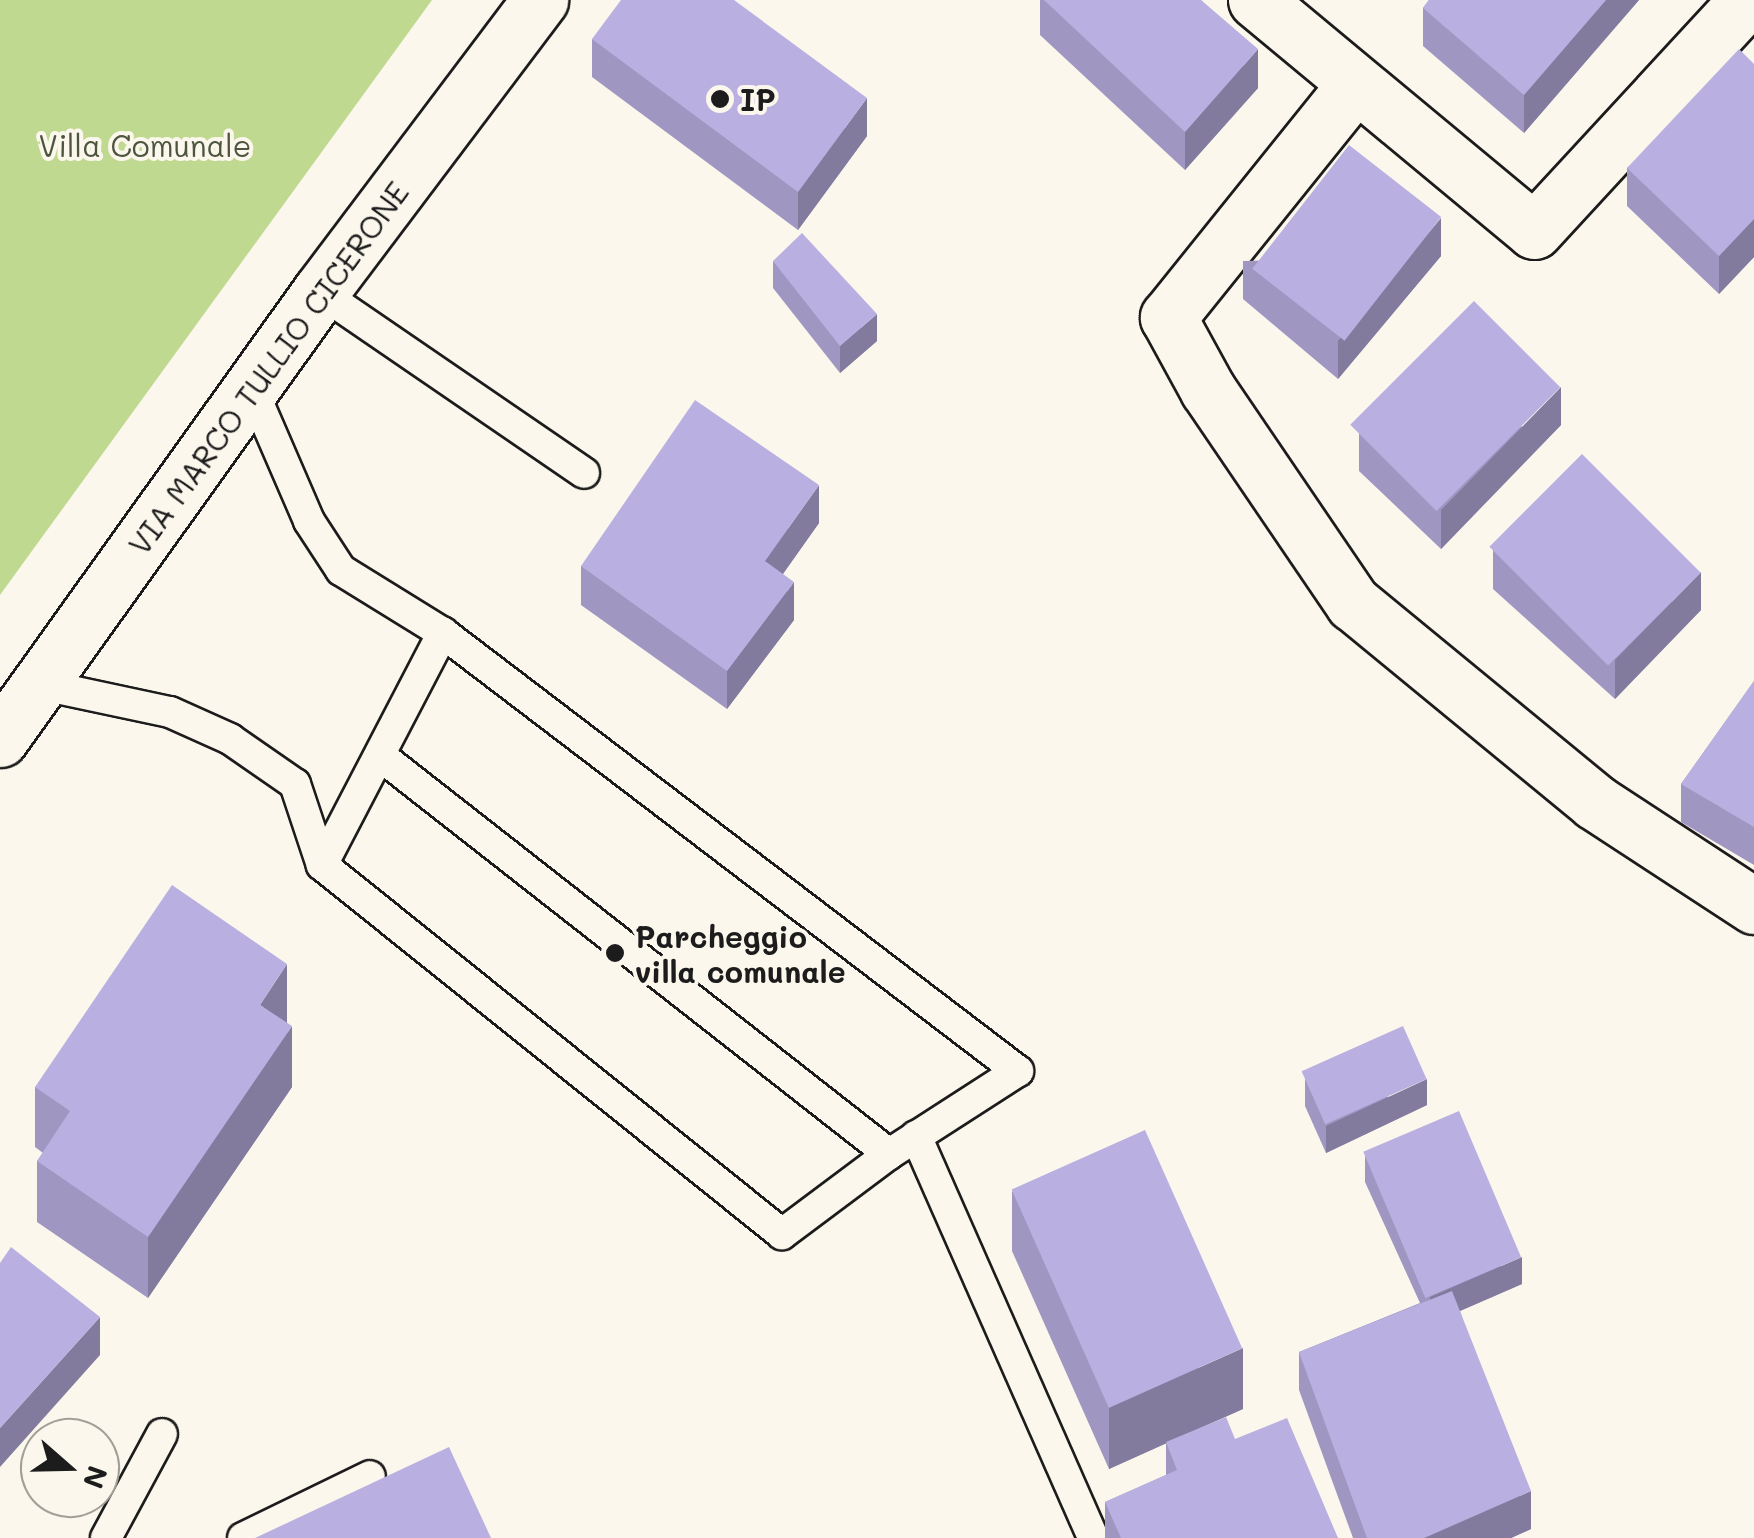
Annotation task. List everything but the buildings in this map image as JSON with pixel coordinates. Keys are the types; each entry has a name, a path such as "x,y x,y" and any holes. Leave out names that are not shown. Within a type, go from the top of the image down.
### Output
{"street":[{"name":"VIA MARCO TULLIO CICERONE","path":"0,739 320,292 540,0"},
{"path":"1256,0 1354,86 1534,232 1747,0"},
{"path":"1354,86 1168,317 1208,390 1353,603 1595,802 1754,906"}],"lane":[{"path":"320,292 584,472"},
{"path":"38,684 170,712 230,739 296,784 322,865 782,1234 889,1154 1018,1071 443,632 341,570 309,521 252,389"},
{"path":"322,865 382,758 443,632"},
{"path":"382,758 889,1154"},
{"path":"916,1136 1093,1538"},
{"path":"106,1538 162,1434"},
{"path":"243,1538 370,1476"}],"green space":[{"name":"Villa Comunale","path":"0,0 432,0 0,595"}],"place":[{"name":"IP","path":"720,99"},
{"name":"Parcheggio villa comunale","path":"615,953"}]}
